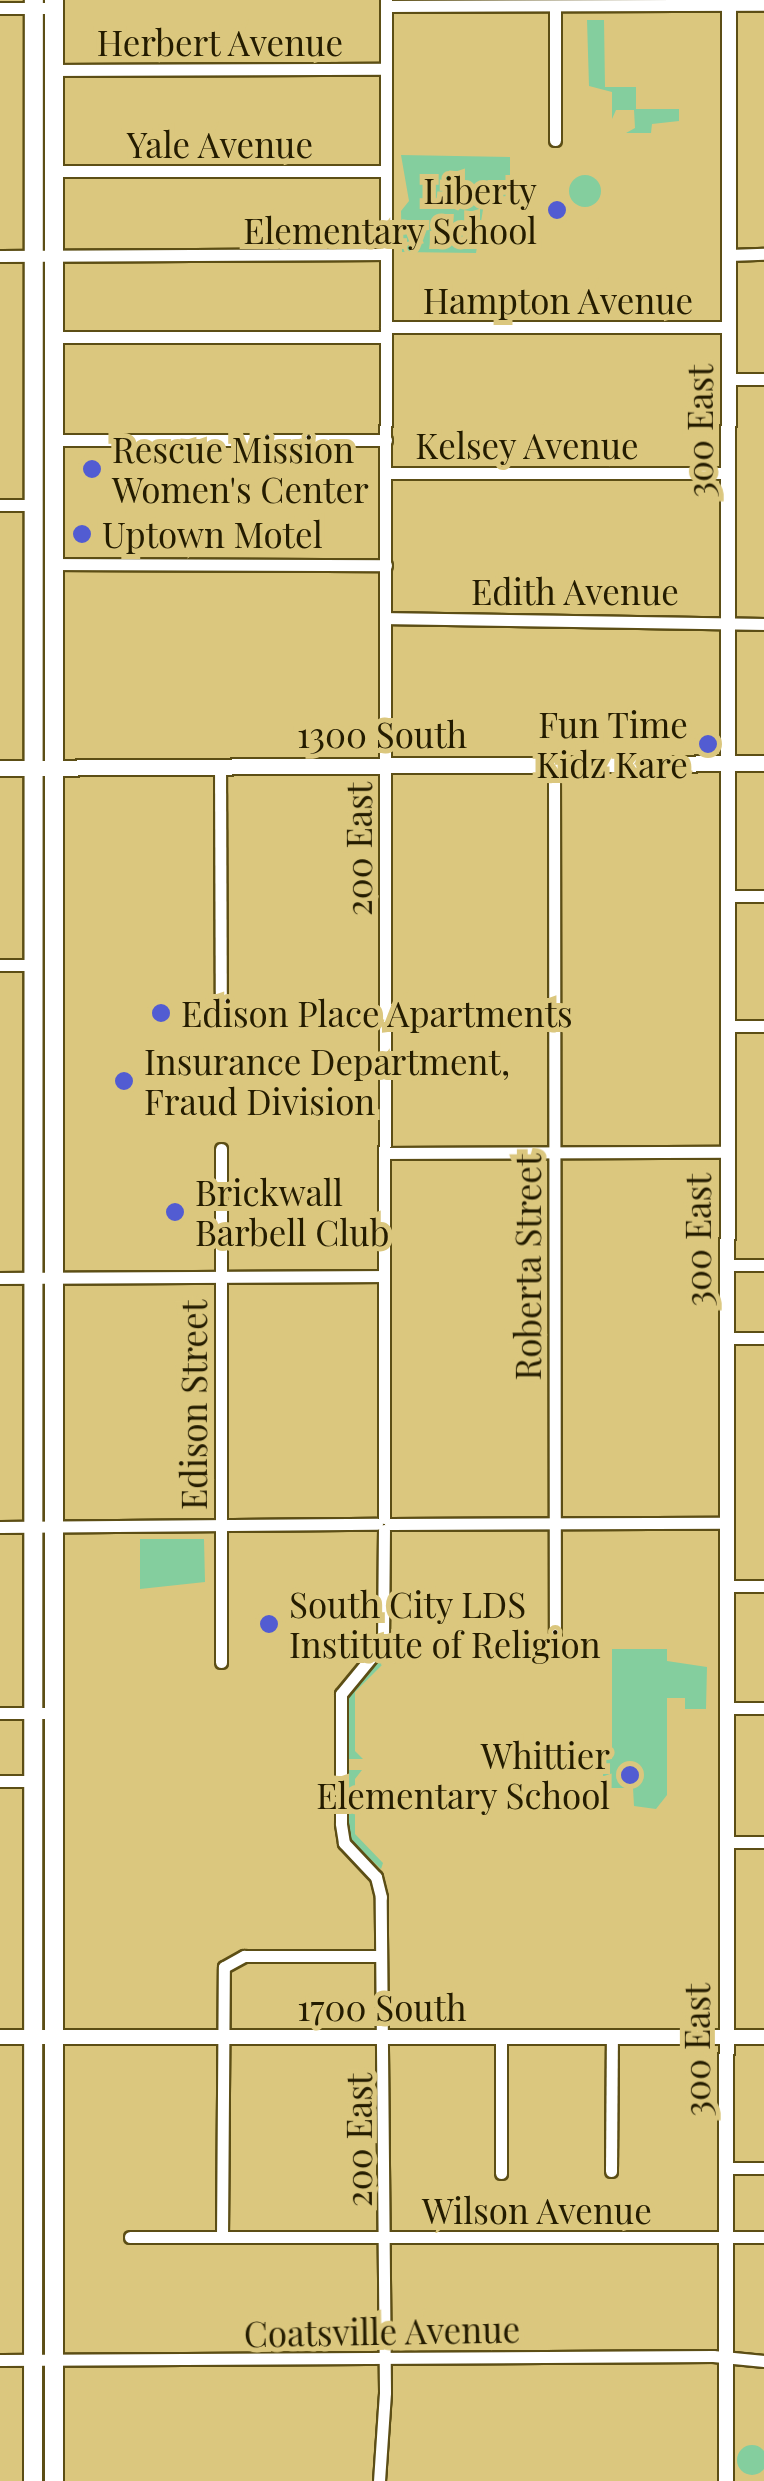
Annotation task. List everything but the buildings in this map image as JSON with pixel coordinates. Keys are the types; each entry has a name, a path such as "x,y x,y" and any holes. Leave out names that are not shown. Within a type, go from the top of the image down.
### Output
{"main road":[{"path":"33,2481 34,4"},
{"path":"54,4 54,2481"},
{"path":"33,397 54,440"},
{"path":"34,505 54,534"},
{"name":"1300 South","path":"0,768 764,763"}],"street":[{"name":"Herbert Avenue","path":"386,3 764,6"},
{"name":"200 East","path":"379,2481 385,2358 385,2049 379,2037 380,1887 341,1834 341,1694 383,1644 386,3"},
{"name":"300 East","path":"726,2481 729,3"},
{"name":"Herbert Avenue","path":"0,8 54,4"},
{"path":"554,6 555,140"},
{"name":"Herbert Avenue","path":"54,70 386,69"},
{"name":"Yale Avenue","path":"55,171 386,171"},
{"path":"0,256 386,254"},
{"path":"729,254 764,254"},
{"name":"Hampton Avenue","path":"54,337 729,327"},
{"path":"729,379 764,379"},
{"name":"Kelsey Avenue","path":"54,440 386,440"},
{"name":"Kelsey Avenue","path":"386,473 729,473"},
{"path":"0,505 34,505"},
{"path":"54,564 386,565"},
{"name":"Edith Avenue","path":"386,618 729,620 764,624"},
{"name":"Roberta Street","path":"554,763 555,1650"},
{"path":"220,766 221,1024"},
{"path":"727,896 764,896"},
{"path":"0,965 34,965"},
{"path":"727,1026 764,1026"},
{"name":"Edison Street","path":"221,1149 221,1662"},
{"path":"384,1152 727,1152"},
{"path":"727,1266 764,1266"},
{"path":"0,1278 384,1276"},
{"path":"727,1338 764,1338"},
{"path":"0,1527 726,1524"},
{"path":"726,1586 764,1586"},
{"path":"726,1708 764,1708"},
{"path":"0,1713 54,1713"},
{"path":"0,1781 34,1781"},
{"path":"726,1842 764,1842"},
{"path":"222,2238 223,1971 230,1962 244,1956 380,1956"},
{"name":"1700 South","path":"0,2037 764,2037"},
{"path":"501,2037 501,2173"},
{"path":"611,2171 612,2037"},
{"path":"726,2168 764,2168"},
{"name":"Wilson Avenue","path":"130,2238 764,2237"},
{"name":"Coatsville Avenue","path":"0,2360 764,2361"}],"green space":[{"path":"587,20 604,20 605,87 636,87 636,109 679,109 679,121 652,124 651,133 626,133 635,128 634,110 616,110 612,119 612,92 589,86"},
{"path":"401,155 510,157 510,196 485,197 476,253 402,252 401,211 409,201"},
{"path":"585,175 596,180 601,191 596,202 585,207 574,202 569,191 574,180"},
{"path":"140,1539 204,1539 205,1582 140,1589"},
{"path":"612,1649 667,1649 667,1661 707,1667 706,1709 685,1709 685,1698 667,1698 667,1795 656,1809 634,1806 633,1788 603,1788 603,1760 612,1759"},
{"path":"383,1654 387,1660 355,1692 355,1751 363,1759 347,1759 346,1696"},
{"path":"346,1770 362,1770 355,1779 355,1834 383,1863 381,1869 348,1838"},
{"path":"752,2445 763,2449 767,2460 763,2471 752,2475 741,2471 737,2460 741,2449"}],"place":[{"name":"Liberty Elementary School","path":"557,210"},
{"name":"Rescue Mission Women's Center","path":"92,469"},
{"name":"Uptown Motel","path":"82,534"},
{"name":"Fun Time Kidz Kare","path":"708,744"},
{"name":"Edison Place Apartments","path":"161,1013"},
{"name":"Insurance Department, Fraud Division","path":"124,1081"},
{"name":"Brickwall Barbell Club","path":"175,1212"},
{"name":"South City LDS Institute of Religion","path":"269,1624"},
{"name":"Whittier Elementary School","path":"630,1775"}]}
